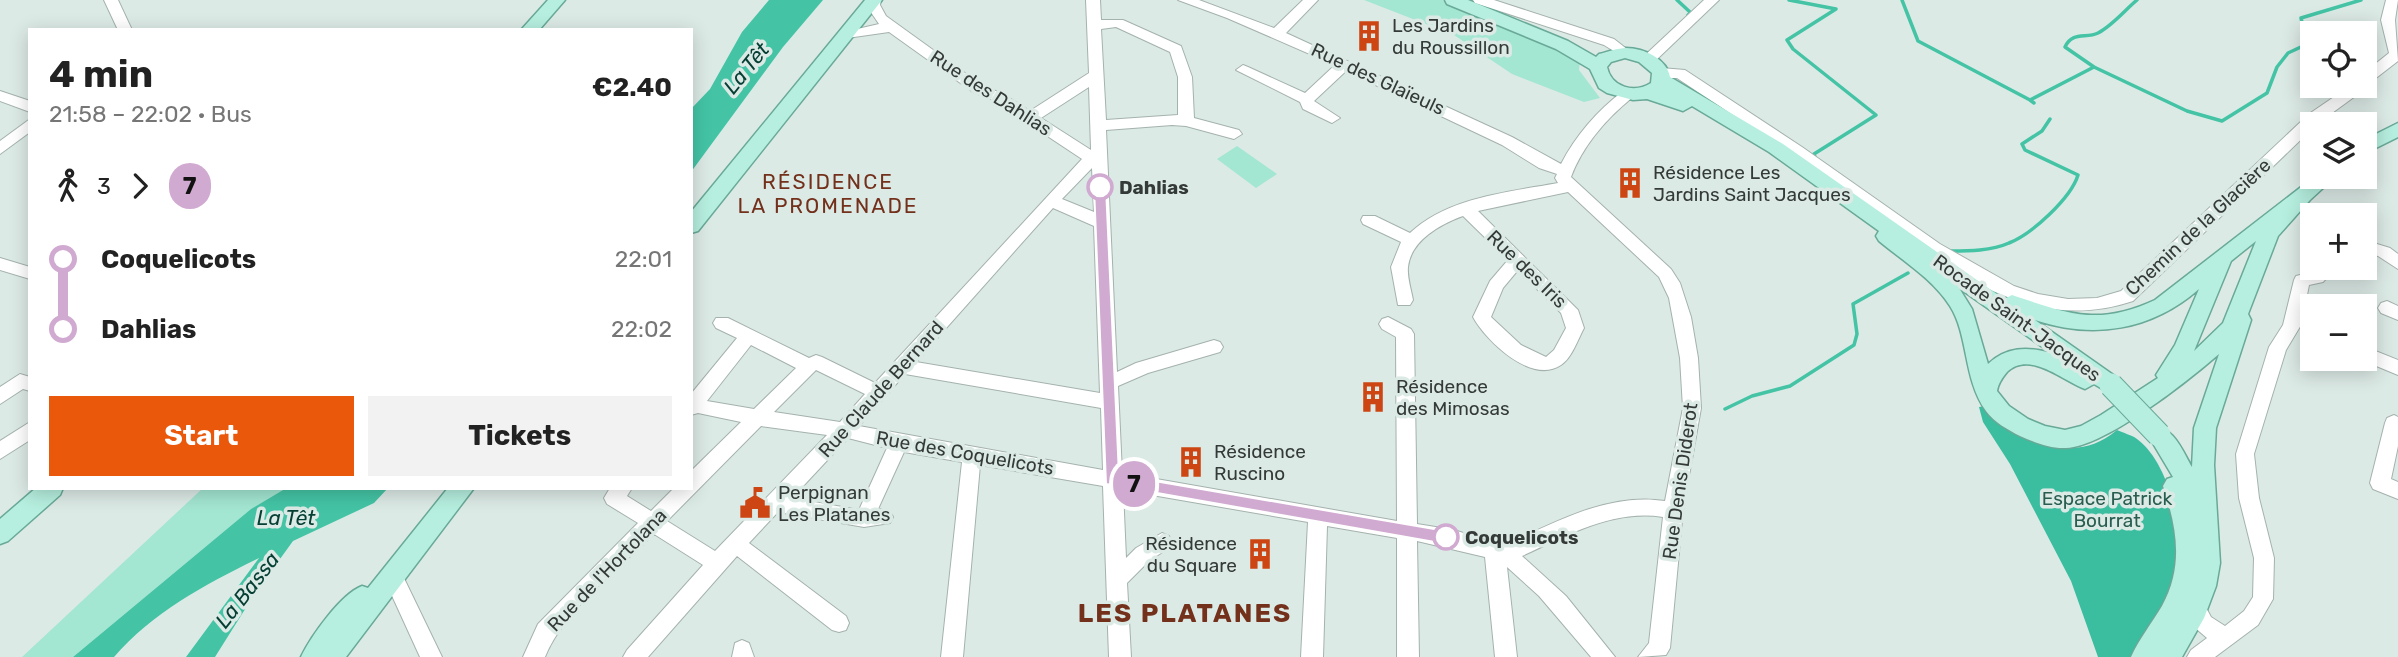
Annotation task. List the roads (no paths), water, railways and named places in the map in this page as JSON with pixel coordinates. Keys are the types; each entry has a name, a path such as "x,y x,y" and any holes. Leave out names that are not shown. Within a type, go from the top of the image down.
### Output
{"main road":[{"path":"531,28 557,0"},
{"path":"811,76 867,0"},
{"path":"693,224 874,0"},
{"path":"1453,0 1562,45 1598,66 1601,80 1607,86 1628,94 1655,76 1618,54 1562,45"},
{"path":"1598,66 1600,62 1618,54"},
{"name":"Rocade Saint-Jacques","path":"1655,76 1672,100 1737,133 2105,387"},
{"name":"Rocade Saint-Jacques","path":"1655,76 1753,133 1907,239 2105,387 2153,437 2184,474 2206,525 2209,552 2196,609 2168,657"},
{"path":"2377,141 2398,129"},
{"path":"1907,239 1987,291 2030,312 2098,324 2135,319 2164,305 2266,221 2311,189"},
{"path":"1885,236 1947,288 1961,307 1986,388 1995,406 2014,420 2053,439 2076,438 2151,394 2209,353 2230,329 2267,237 2303,195"},
{"path":"2151,394 2181,359 2190,342 2207,288 2228,252"},
{"path":"2206,525 2203,465 2205,428 2216,391 2239,334 2248,285"},
{"path":"1986,388 1997,365 2010,358 2033,357 2054,362 2105,387"},
{"name":"Rocade Saint-Jacques","path":"2144,657 2180,598 2189,573 2189,535 2183,506 2153,437"},
{"path":"0,534 50,490"},
{"path":"331,657 418,542 461,490"},
{"path":"314,657 358,601 418,542"}],"street":[{"path":"111,0 124,28"},
{"name":"Rue des Dahlias","path":"874,0 877,15 978,89 998,97 1095,155"},
{"path":"1093,0 1098,126 1095,155 1101,222 1120,657"},
{"name":"Rue des Glaïeuls","path":"1185,0 1277,33 1345,64 1507,141 1567,179"},
{"path":"1277,33 1311,0"},
{"path":"1480,0 1609,42 1618,54"},
{"path":"1655,76 1712,0"},
{"path":"2377,69 2392,61 2397,54 2386,17 2387,9 2393,0"},
{"path":"1095,25 1118,23 1176,49 1181,57 1185,78 1186,121"},
{"path":"845,36 892,27"},
{"path":"1243,70 1306,98 1345,64"},
{"name":"Chemin de la Glacière","path":"1655,76 1672,71 1688,78 1928,244 2008,291 2047,303 2081,308 2106,305 2127,296 2314,118 2343,98"},
{"path":"1030,118 1095,76"},
{"path":"1404,300 1400,264 1411,240 1449,214 1567,179 1607,111 1611,100 1607,86"},
{"path":"1607,111 1628,94"},
{"path":"0,96 28,106"},
{"path":"1306,98 1308,106 1332,118"},
{"path":"1098,126 1186,121 1234,134"},
{"path":"0,149 28,126"},
{"name":"Rue Claude Bernard","path":"634,657 1095,155"},
{"name":"Rue Denis Diderot","path":"1567,179 1665,272 1673,281 1680,306 1692,383 1692,408 1674,511 1657,654"},
{"path":"1051,201 1101,222"},
{"name":"Rue des Iris","path":"1467,210 1569,310 1574,318 1576,328 1554,361 1547,364 1535,362 1509,347 1486,327 1482,317 1496,285 1517,260"},
{"path":"1369,220 1411,240"},
{"path":"2377,250 2398,263"},
{"path":"0,264 28,272"},
{"path":"0,271 28,278"},
{"path":"2198,657 2251,618 2263,599 2264,558 2249,498 2245,454 2278,347 2287,340 2292,326 2302,280"},
{"path":"722,323 809,366"},
{"path":"1388,324 1405,334 1408,657"},
{"path":"693,403 749,336"},
{"path":"1107,383 1142,368 1214,347"},
{"path":"2377,359 2398,368"},
{"path":"693,482 816,362 877,392"},
{"path":"901,366 1108,402"},
{"path":"0,397 20,381 28,383"},
{"name":"Rue des Coquelicots","path":"693,404 713,411 844,430 899,443 1454,539 1499,554"},
{"path":"2396,419 2380,483 2398,491"},
{"path":"0,451 28,431"},
{"path":"776,503 874,518 899,443"},
{"path":"952,657 972,454"},
{"name":"Rue de l'Hortolana","path":"534,657 545,631 563,610 685,490"},
{"path":"618,493 653,522 717,564"},
{"path":"1499,554 1582,519 1659,506 1674,511"},
{"path":"1312,657 1318,516"},
{"path":"1118,579 1143,554 1162,542"},
{"path":"736,544 839,623"},
{"path":"1499,554 1506,657"},
{"path":"1499,554 1539,583 1604,657"},
{"path":"393,576 430,657"},
{"path":"2196,609 2199,619 2211,631 2227,636"}],"water":[{"name":"La Têt","path":"769,0 823,0 783,47 693,169 693,107 710,89 742,32"},
{"name":"La Têt","path":"283,490 386,490 374,503 293,541 254,595 215,657 186,657 259,558 181,600 146,626 114,657 73,657 251,509"}],"waterway":[{"path":"1677,0 1691,13 1688,15"},
{"path":"1789,0 1836,9 1787,40 1793,49 1876,115 1814,154 1815,157"},
{"path":"1902,0 1918,41 2030,100"},
{"path":"2094,67 2065,47 2068,42 2075,37 2093,35 2103,30 2137,0"},
{"path":"2094,67 2187,111 2222,121 2267,93 2277,67 2288,53 2303,46 2306,40 2301,18 2361,0"},
{"path":"2030,100 2094,67"},
{"path":"2030,100 2034,103"},
{"path":"1950,251 1987,249 2009,243 2039,224 2068,194 2078,175 2025,150 2022,144 2042,131 2050,119"},
{"path":"1725,409 1752,396 1790,386 1854,345 1857,334 1853,304 1908,273"}],"place":[{"name":"Les Jardins du Roussillon","path":"1369,36"},
{"name":"Résidence Les Jardins Saint Jacques","path":"1630,183"},
{"name":"Dahlias","path":"1100,187"},
{"name":"Résidence des Mimosas","path":"1373,397"},
{"name":"Résidence Ruscino","path":"1191,462"},
{"name":"Perpignan Les Platanes","path":"755,503"},
{"name":"Coquelicots","path":"1446,537"},
{"name":"Résidence du Square","path":"1260,554"}],"district":[{"name":"RÉSIDENCE LA PROMENADE","path":"828,193"},
{"name":"LES PLATANES","path":"1185,613"}],"park label":[{"name":"Espace Patrick Bourrat","path":"2107,509"}],"water label":[{"name":"La Bassa","path":"247,590"}]}
